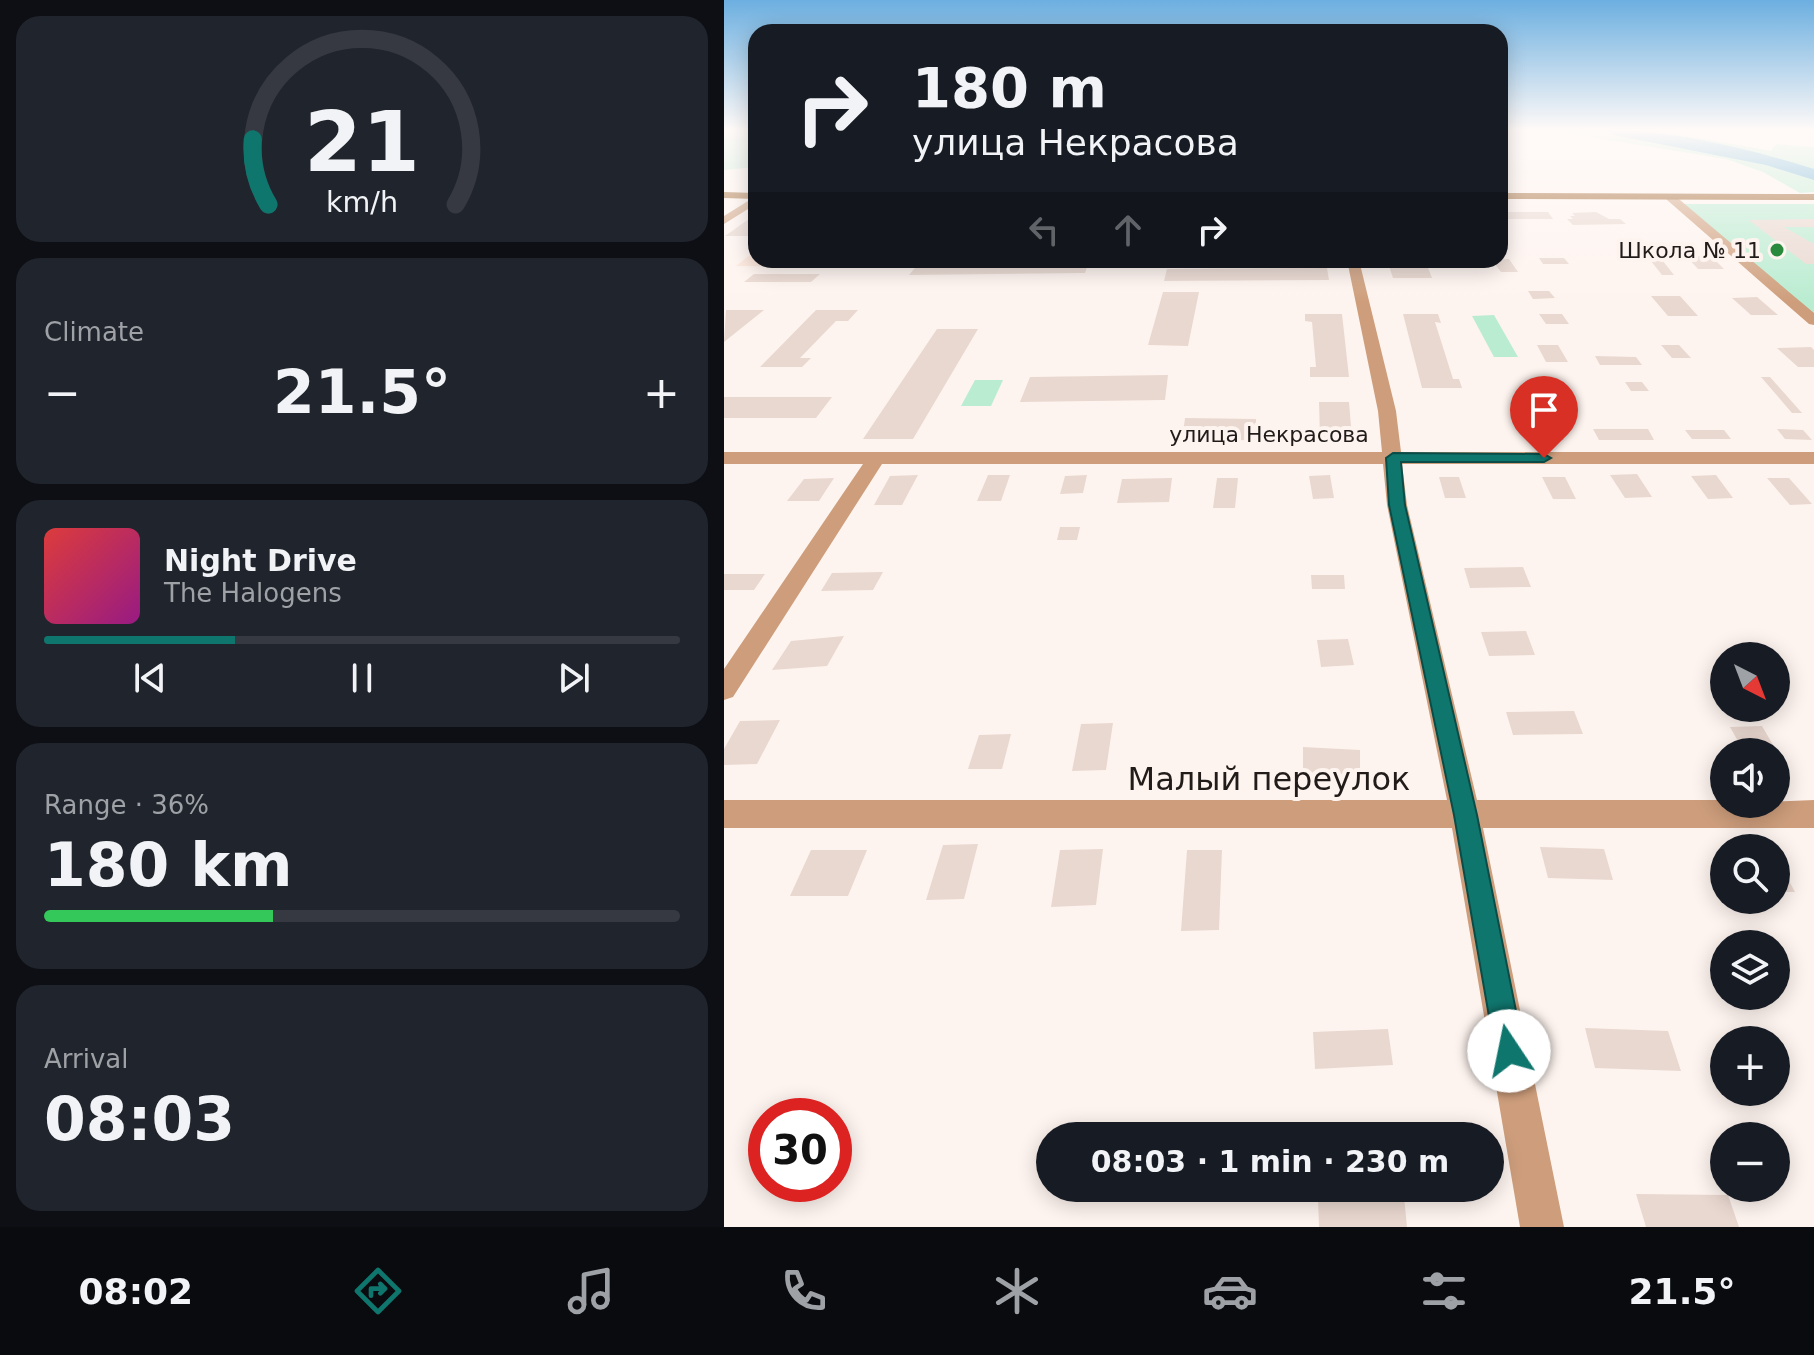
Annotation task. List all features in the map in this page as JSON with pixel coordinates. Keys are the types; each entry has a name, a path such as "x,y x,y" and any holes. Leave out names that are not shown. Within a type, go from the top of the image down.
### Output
{"main road":[{"path":"724,195 748,196"},
{"path":"1508,196 1814,197"}],"street":[{"path":"1670,197 1814,321"},
{"path":"724,221 748,203"},
{"path":"1355,268 1387,411 1397,505 1465,815 1542,1227"},
{"name":"улица Некрасова","path":"724,458 1814,458"},
{"path":"724,690 876,458"},
{"name":"Малый переулок","path":"724,814 1814,814"}],"shaded area":[{"path":"748,256 748,266 736,266"}],"green space":[{"path":"1790,187 1814,187 1814,192 1800,193"},
{"name":"Школа № 11","path":"1679,204 1814,204 1814,321"},
{"path":"1494,315 1518,357 1494,357 1472,316"},
{"path":"975,380 1003,380 991,406 961,406"}],"building":[{"path":"1508,212 1548,212 1553,219 1508,219"},
{"path":"1596,212 1609,219 1620,219 1626,224 1573,225 1567,219 1573,219 1570,216 1575,216 1572,213"},
{"path":"1814,219 1814,227 1784,227 1814,244 1814,264 1806,264 1749,220"},
{"path":"748,220 748,236 725,236"},
{"path":"1686,256 1711,256 1724,269 1698,269"},
{"path":"1539,258 1564,258 1569,264 1543,264"},
{"path":"1508,259 1518,272 1501,272 1498,268 1508,268"},
{"path":"1651,261 1663,261 1674,275 1662,275"},
{"path":"915,268 1087,268 1085,273 909,275"},
{"path":"1327,268 1329,280 1164,281 1167,269"},
{"path":"1390,268 1428,268 1432,278 1393,278"},
{"path":"754,274 820,274 811,282 744,282"},
{"path":"1528,291 1549,291 1555,298 1533,299"},
{"path":"1163,292 1199,292 1188,346 1148,345"},
{"path":"1651,296 1680,296 1698,316 1668,316"},
{"path":"1757,297 1778,315 1751,315 1732,298"},
{"path":"726,310 764,310 724,342"},
{"path":"816,310 858,310 848,321 836,321 800,358 811,358 802,367 760,367"},
{"path":"1305,314 1342,314 1349,377 1310,377 1310,367 1316,367 1312,322 1305,321"},
{"path":"1403,314 1438,314 1441,323 1435,322 1453,379 1459,379 1462,388 1422,388"},
{"path":"1539,314 1562,314 1569,324 1546,324"},
{"path":"937,329 978,329 913,439 863,439"},
{"path":"1537,345 1558,345 1568,362 1546,362"},
{"path":"1661,345 1679,345 1691,358 1672,358"},
{"path":"1811,347 1814,350 1814,367 1798,367 1777,348"},
{"path":"1595,356 1636,357 1642,365 1600,365"},
{"path":"1168,375 1165,400 1020,402 1030,377"},
{"path":"1761,377 1770,377 1802,413 1792,413"},
{"path":"1625,382 1642,382 1649,391 1631,391"},
{"path":"724,397 832,397 816,418 724,418"},
{"path":"1319,402 1349,402 1352,438 1320,438"},
{"path":"1185,418 1256,419 1256,440 1182,441"},
{"path":"1558,429 1564,440 1539,441 1534,430"},
{"path":"1593,429 1648,429 1654,440 1599,440"},
{"path":"1777,429 1803,430 1812,440 1785,439"},
{"path":"1685,430 1724,430 1731,439 1692,439"},
{"path":"1637,474 1652,497 1625,498 1610,475"},
{"path":"918,475 902,505 874,505 890,476"},
{"path":"988,475 1010,475 1001,501 977,501"},
{"path":"1087,475 1083,493 1060,494 1065,476"},
{"path":"1330,475 1334,498 1313,499 1309,476"},
{"path":"1716,475 1733,498 1708,499 1691,476"},
{"path":"1439,477 1459,477 1466,498 1445,498"},
{"path":"1542,477 1565,477 1576,499 1553,499"},
{"path":"834,478 819,501 787,501 804,479"},
{"path":"1172,478 1169,502 1117,503 1122,479"},
{"path":"1217,478 1238,478 1235,508 1213,508"},
{"path":"1767,478 1789,478 1812,504 1790,505"},
{"path":"1060,527 1080,527 1077,540 1057,540"},
{"path":"1523,567 1531,587 1470,588 1464,568"},
{"path":"883,572 873,590 821,591 832,573"},
{"path":"724,574 765,574 754,590 724,590"},
{"path":"1311,575 1344,575 1345,589 1312,589"},
{"path":"1526,631 1535,655 1489,656 1481,632"},
{"path":"844,636 827,666 772,670 791,641"},
{"path":"1348,639 1354,665 1321,667 1317,640"},
{"path":"1574,711 1583,734 1513,735 1506,712"},
{"path":"780,720 757,764 724,765 724,749 740,721"},
{"path":"1113,723 1106,770 1072,771 1081,724"},
{"path":"1762,726 1769,738 1736,738 1730,727"},
{"path":"1011,734 1002,769 968,769 979,735"},
{"path":"1303,747 1360,750 1360,775 1303,772"},
{"path":"978,844 964,899 926,900 943,845"},
{"path":"1540,847 1604,849 1613,880 1548,878"},
{"path":"1103,849 1096,905 1051,907 1060,850"},
{"path":"811,850 867,850 848,896 790,896"},
{"path":"1187,850 1222,850 1219,930 1181,931"},
{"path":"1585,1028 1668,1031 1681,1071 1595,1068"},
{"path":"1388,1029 1393,1065 1315,1069 1313,1032"},
{"path":"1636,1194 1710,1195 1710,1202 1730,1202 1739,1227 1646,1227"},
{"path":"1318,1202 1404,1202 1407,1227 1319,1227"}],"place":[{"name":"Школа № 11","path":"1777,250"}],"route":[{"path":"1509,1051 1465,815 1397,505 1393,458 1544,458"}]}
